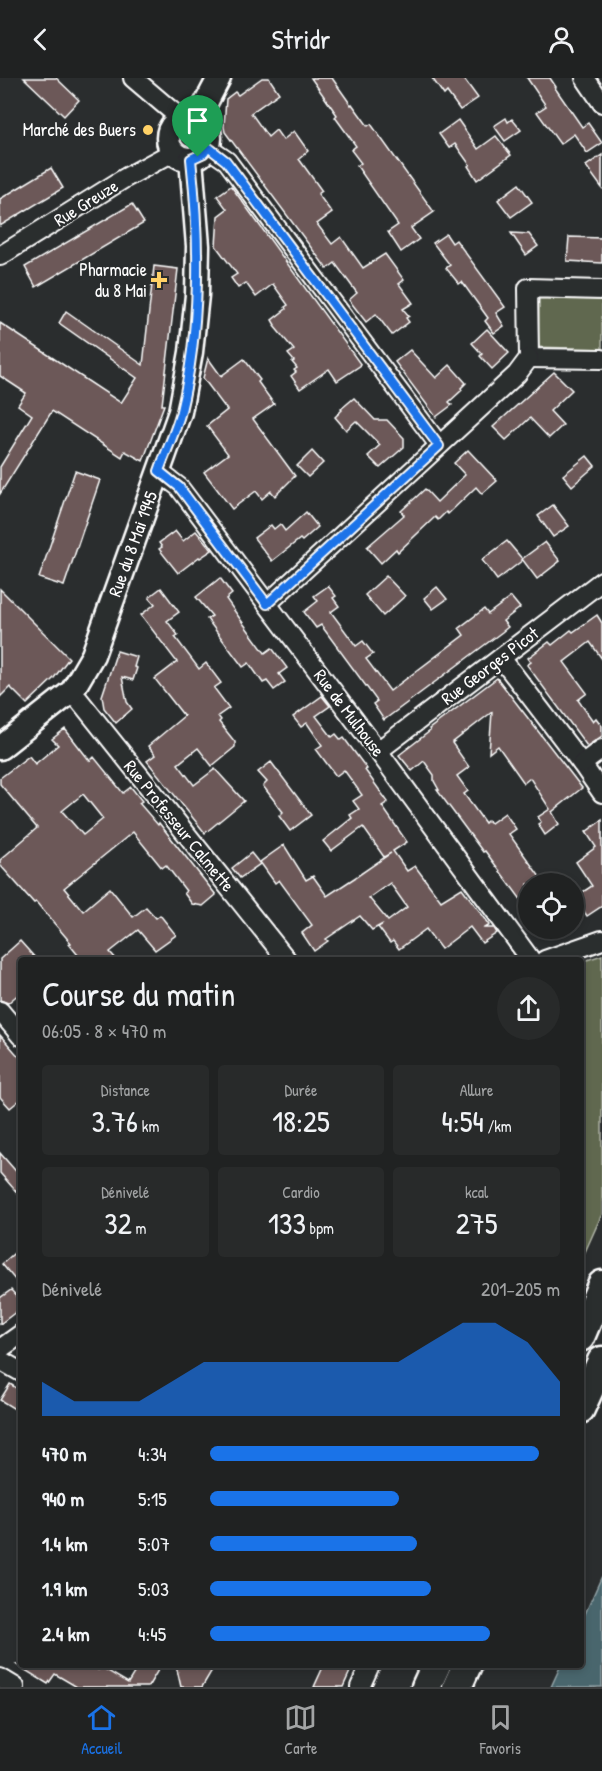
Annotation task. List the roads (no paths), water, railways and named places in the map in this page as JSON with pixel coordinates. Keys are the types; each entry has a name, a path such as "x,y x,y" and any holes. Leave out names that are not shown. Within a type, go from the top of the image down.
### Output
{"highway":[{"path":"584,1328 602,1285"},
{"path":"584,1400 602,1361"},
{"path":"426,1687 435,1668"},
{"path":"457,1687 466,1668"}],"street":[{"path":"133,78 189,118 204,122 210,134 190,153"},
{"path":"219,78 189,118 170,127 167,140 190,153 226,161 439,446"},
{"path":"585,78 602,103"},
{"name":"Rue Greuze","path":"0,256 125,178 190,153"},
{"name":"Rue du 8 Mai 1945","path":"0,748 72,691 93,656 180,412 193,340 197,295 198,246 190,153"},
{"path":"267,604 517,374 529,358 528,288 602,290"},
{"path":"529,358 602,359"},
{"name":"Rue de Mulhouse","path":"159,471 179,487 378,751 529,957"},
{"name":"Rue Georges Picot","path":"378,751 602,581"},
{"path":"501,658 602,793"},
{"name":"Rue Professeur Calmette","path":"72,691 285,957"},
{"path":"582,764 602,750"},
{"path":"554,957 602,940"},
{"path":"0,1011 18,1032"},
{"path":"0,1349 18,1336"},
{"path":"0,1360 18,1370"},
{"path":"360,1687 369,1668"},
{"path":"0,1678 15,1687"}],"water":[{"path":"602,1576 602,1687 551,1687 560,1668 584,1668 584,1616"}],"place":[{"name":"Marché des Buers","path":"148,130"},
{"name":"Pharmacie du 8 Mai","path":"159,280"}]}
